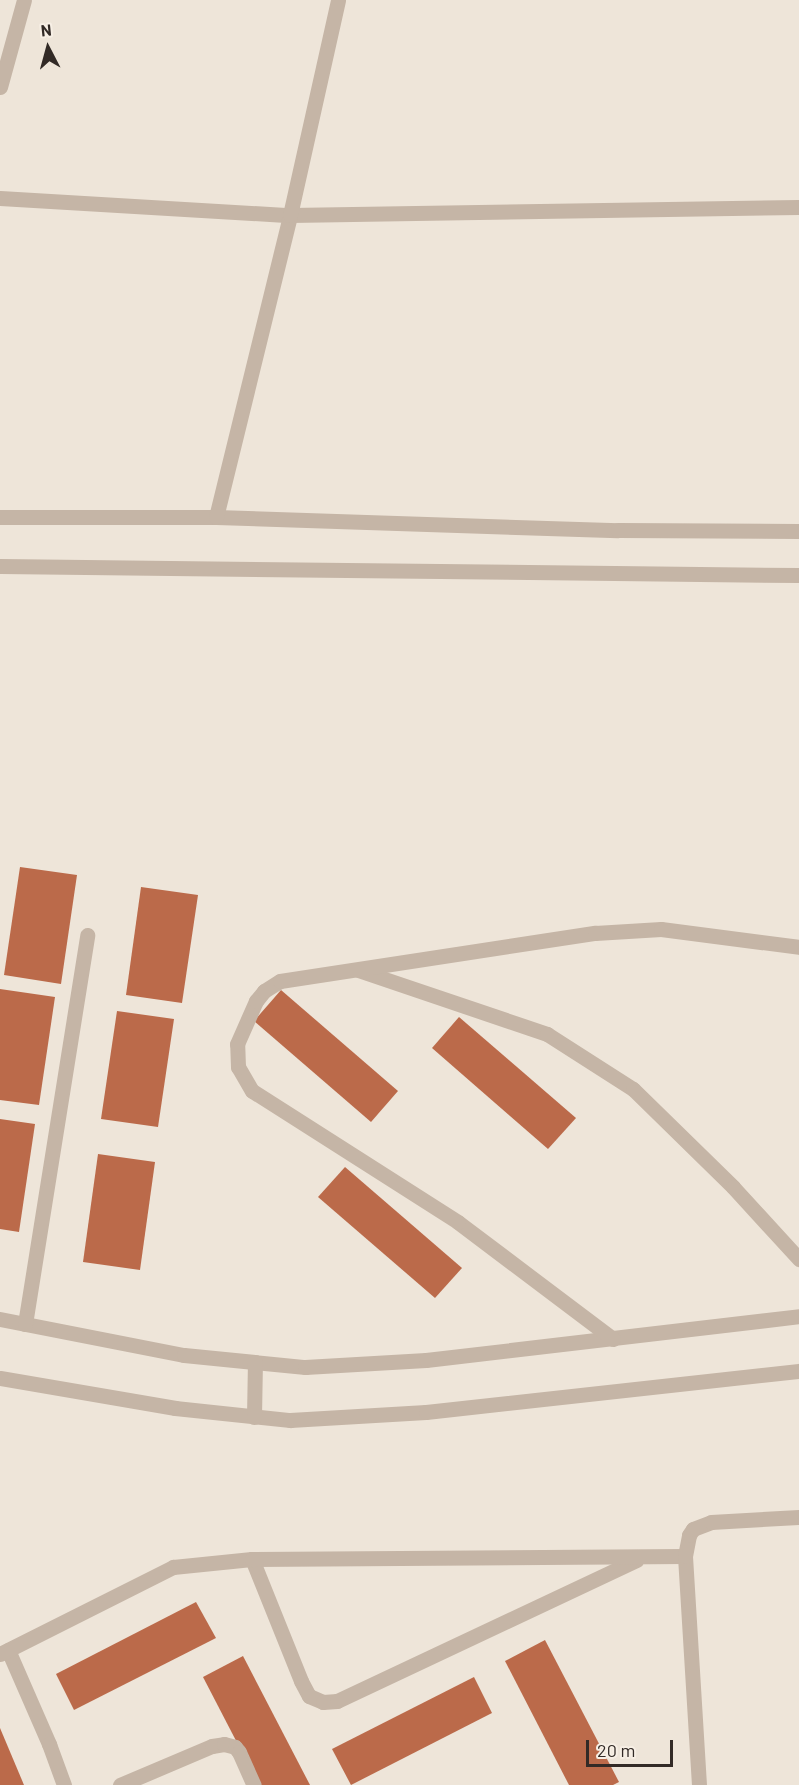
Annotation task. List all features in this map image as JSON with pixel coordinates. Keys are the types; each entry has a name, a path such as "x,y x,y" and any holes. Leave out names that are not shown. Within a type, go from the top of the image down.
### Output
{"street":[{"path":"0,87 24,0"},
{"path":"216,517 290,215 338,0"},
{"path":"0,198 290,215 799,207"},
{"path":"0,517 216,517 618,530 799,531"},
{"path":"0,566 799,575"},
{"path":"614,1339 458,1222 252,1091 238,1067 237,1044 256,1001 264,991 280,981 595,933 641,929 678,930 799,947"},
{"path":"25,1324 87,935"},
{"path":"355,969 547,1034 633,1089 733,1187 799,1259"},
{"path":"0,1319 184,1355 305,1367 426,1360 799,1316"},
{"path":"254,1417 255,1362"},
{"path":"0,1378 175,1408 290,1420 426,1412 799,1371"},
{"path":"699,1785 685,1557 689,1535 699,1525 799,1517"},
{"path":"252,1559 301,1681 309,1696 323,1702 337,1701 643,1557"},
{"path":"64,1785 50,1744 4,1652 172,1567 252,1559 685,1557"},
{"path":"120,1785 212,1746 224,1744 235,1747 239,1752 254,1785"}],"building":[{"path":"20,867 77,875 61,984 4,975"},
{"path":"141,887 198,895 182,1003 126,995"},
{"path":"0,989 55,997 39,1105 0,1100"},
{"path":"281,990 398,1091 371,1122 254,1021"},
{"path":"117,1011 174,1019 158,1127 101,1119"},
{"path":"459,1017 576,1118 548,1149 432,1048"},
{"path":"0,1119 35,1124 19,1232 0,1229"},
{"path":"98,1154 155,1162 140,1270 83,1262"},
{"path":"345,1167 462,1268 435,1298 318,1197"},
{"path":"196,1602 216,1638 74,1710 56,1674"},
{"path":"545,1640 619,1782 613,1785 569,1785 505,1661"},
{"path":"243,1656 310,1785 259,1785 203,1677"},
{"path":"474,1677 492,1713 351,1785 332,1749"},
{"path":"0,1728 24,1785 0,1785"}]}
